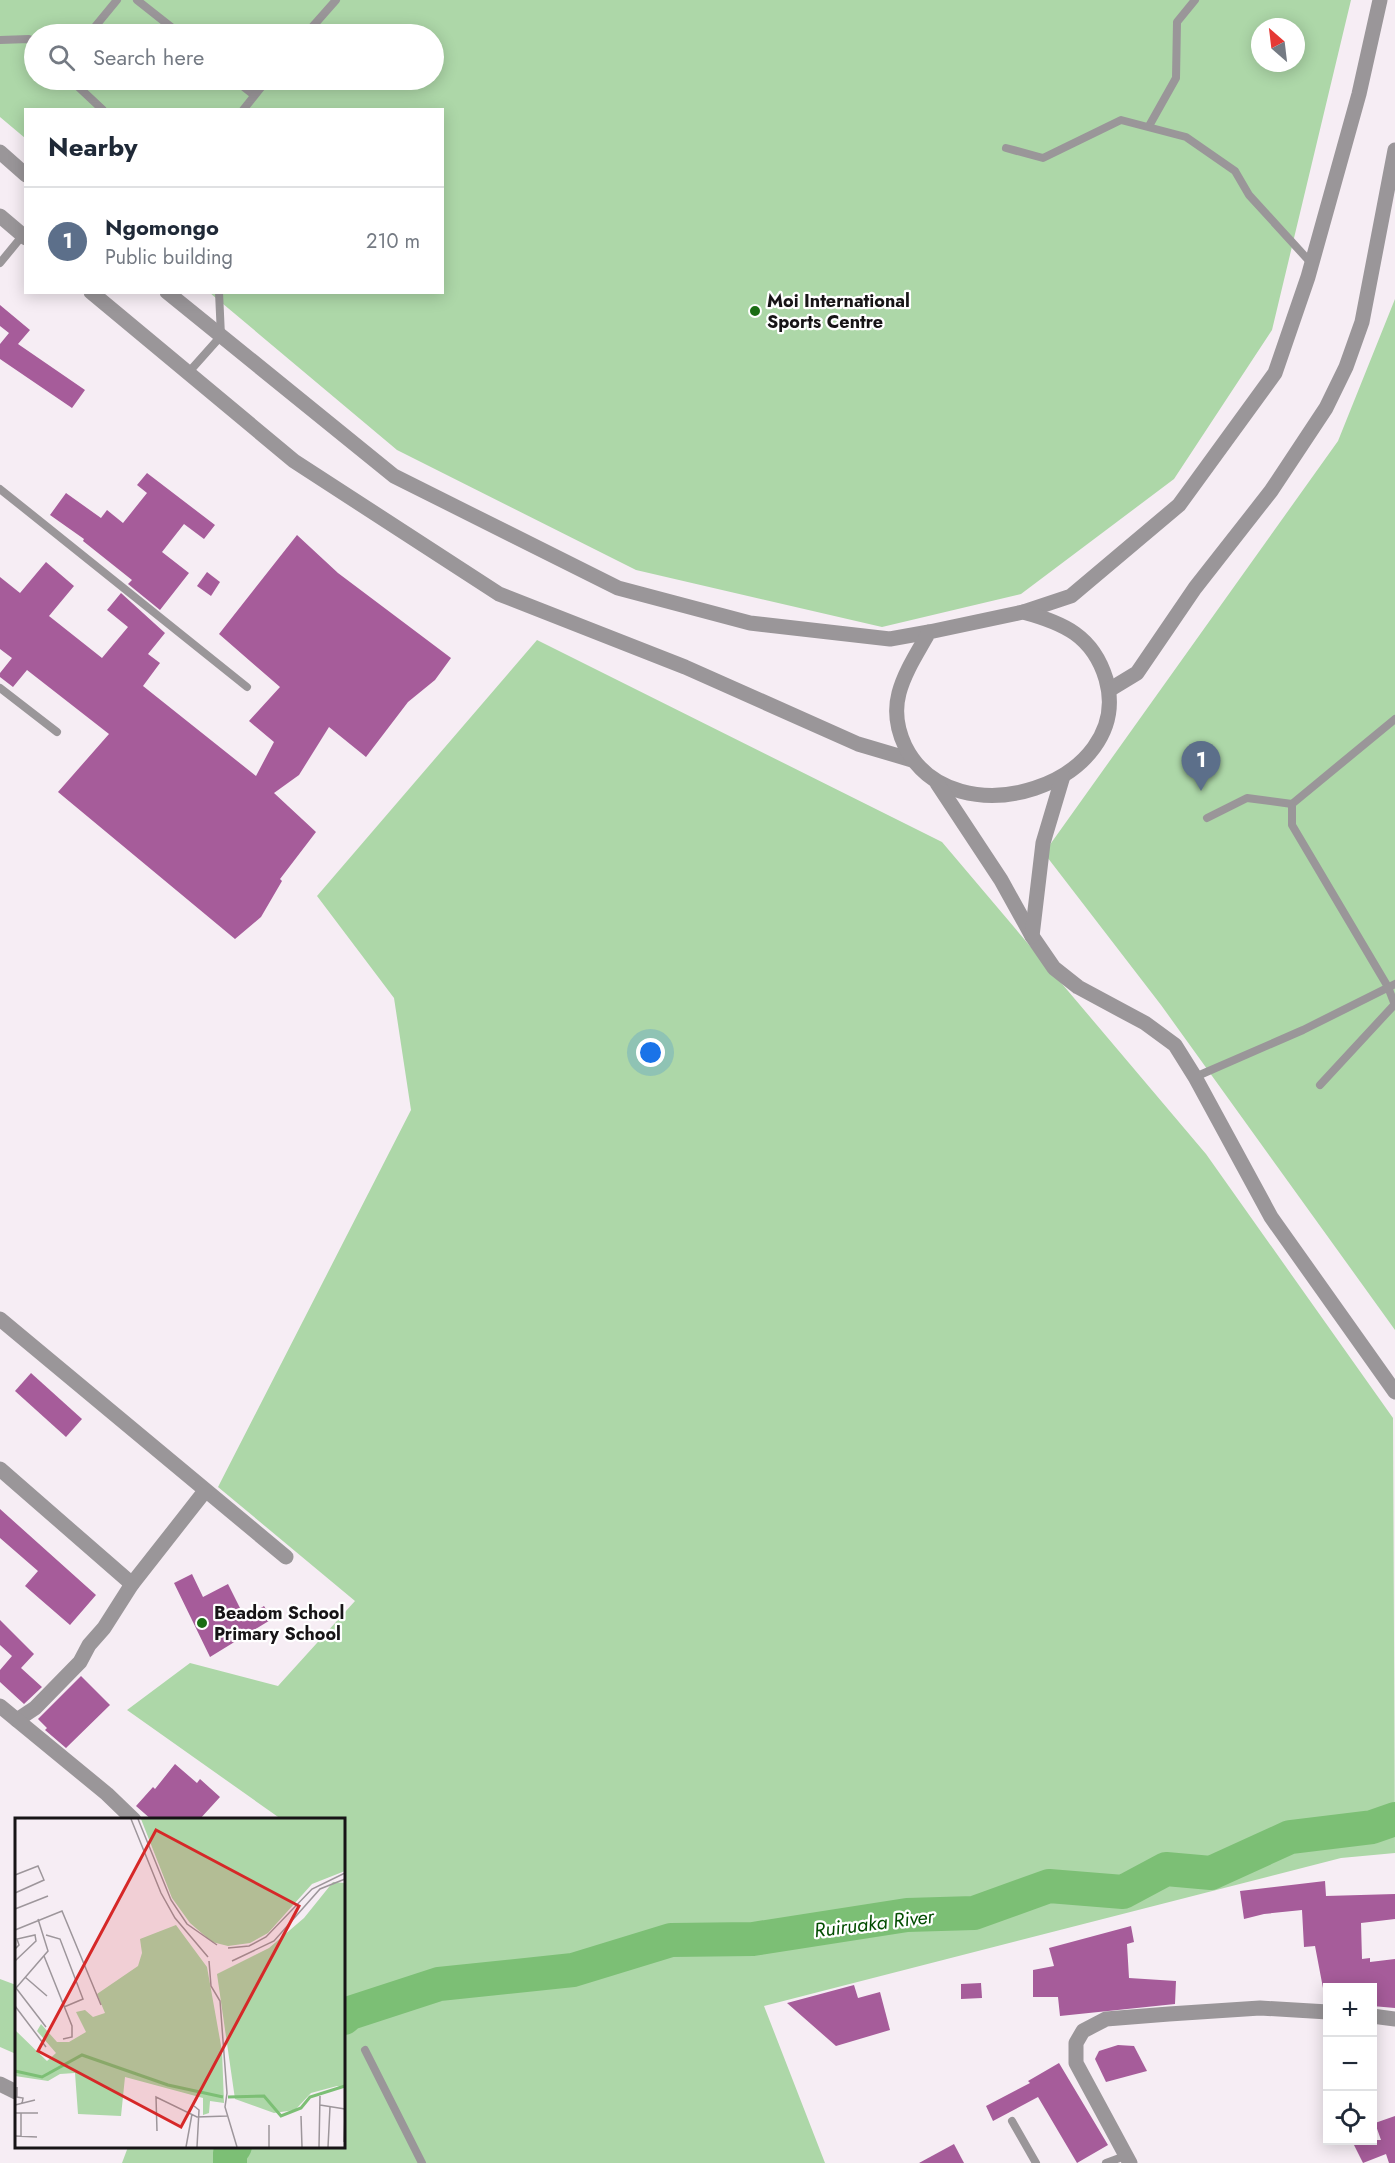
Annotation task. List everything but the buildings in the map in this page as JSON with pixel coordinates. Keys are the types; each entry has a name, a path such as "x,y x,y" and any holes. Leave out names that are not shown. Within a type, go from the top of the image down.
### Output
{"street":[{"path":"169,294 394,476 618,588 750,623 890,639 1023,612 1071,596 1179,505 1275,374 1312,264 1359,94 1380,0"},
{"path":"1109,690 1137,673 1196,588 1270,491 1326,408 1346,367 1362,322 1395,150"},
{"path":"0,152 24,173"},
{"path":"0,216 24,237"},
{"path":"93,294 294,461 500,594 685,667 858,744 912,760"},
{"path":"937,783 962,793 999,797 1037,788 1063,776 1097,743 1110,717 1109,690 1100,660 1081,637 1053,620 1023,612"},
{"path":"929,632 909,667 899,693 896,714 900,735 912,760 937,783 1001,880 1032,936 1054,968 1066,978 1170,1041 1195,1077 1271,1217 1395,1392"},
{"path":"1032,936 1043,843 1063,776"},
{"path":"0,1319 286,1557"},
{"path":"0,1468 132,1584"},
{"path":"17,1720 35,1708 80,1662 89,1645 104,1628 132,1584 205,1491"},
{"path":"0,1706 107,1794 132,1818"},
{"path":"1127,2160 1076,2063 1076,2043 1083,2031 1106,2019 1260,2008 1323,2012"},
{"path":"1377,2017 1395,2019"},
{"path":"0,2084 15,2092"}],"lane":[{"path":"97,24 117,0"},
{"path":"137,0 167,24"},
{"path":"315,24 336,0"},
{"path":"1149,126 1176,78 1177,22 1195,0"},
{"path":"0,40 24,39"},
{"path":"82,90 101,108"},
{"path":"249,90 254,94"},
{"path":"244,108 258,90"},
{"path":"1006,148 1043,158 1121,120 1186,137 1235,171 1250,195 1312,264"},
{"path":"0,263 24,237"},
{"path":"188,373 221,336 219,294"},
{"path":"0,489 247,687"},
{"path":"0,688 57,732"},
{"path":"1207,818 1247,798 1292,804 1395,719"},
{"path":"1292,804 1292,825 1392,986 1395,1004 1320,1085"},
{"path":"1195,1077 1303,1030 1392,986"},
{"path":"365,2050 422,2163"},
{"path":"1012,2121 1036,2163"},
{"path":"1106,2163 1127,2160"}],"green space":[{"name":"Moi International Sports Centre","path":"0,0 1351,0 1272,330 1174,479 1021,594 882,627 636,570 397,450 211,294 444,294 444,108 24,108 24,137 0,117"},
{"path":"1395,299 1395,1330 1161,1005 1044,853 1338,441"},
{"path":"537,640 942,842 1206,1154 1393,1418 1395,1853 1341,1858 764,2006 825,2163 122,2163 128,2148 345,2148 345,1818 280,1818 127,1710 190,1663 278,1686 355,1601 218,1487 411,1110 394,998 317,896"},
{"path":"0,1979 15,1985 15,2054 0,2047"}],"waterway":[{"name":"Ruiruaka River","path":"345,2017 350,2013 439,1984 573,1970 671,1940 753,1939 907,1915 974,1913 1049,1886 1123,1892 1166,1869 1211,1873 1290,1837 1372,1827 1395,1819"},
{"name":"Ruiruaka River","path":"230,2163 230,2153 234,2148"}],"place":[{"name":"Moi International Sports Centre","path":"755,311"},
{"name":"Ngomongo","path":"1201,791"},
{"name":"Beadom School Primary School","path":"202,1623"}]}
